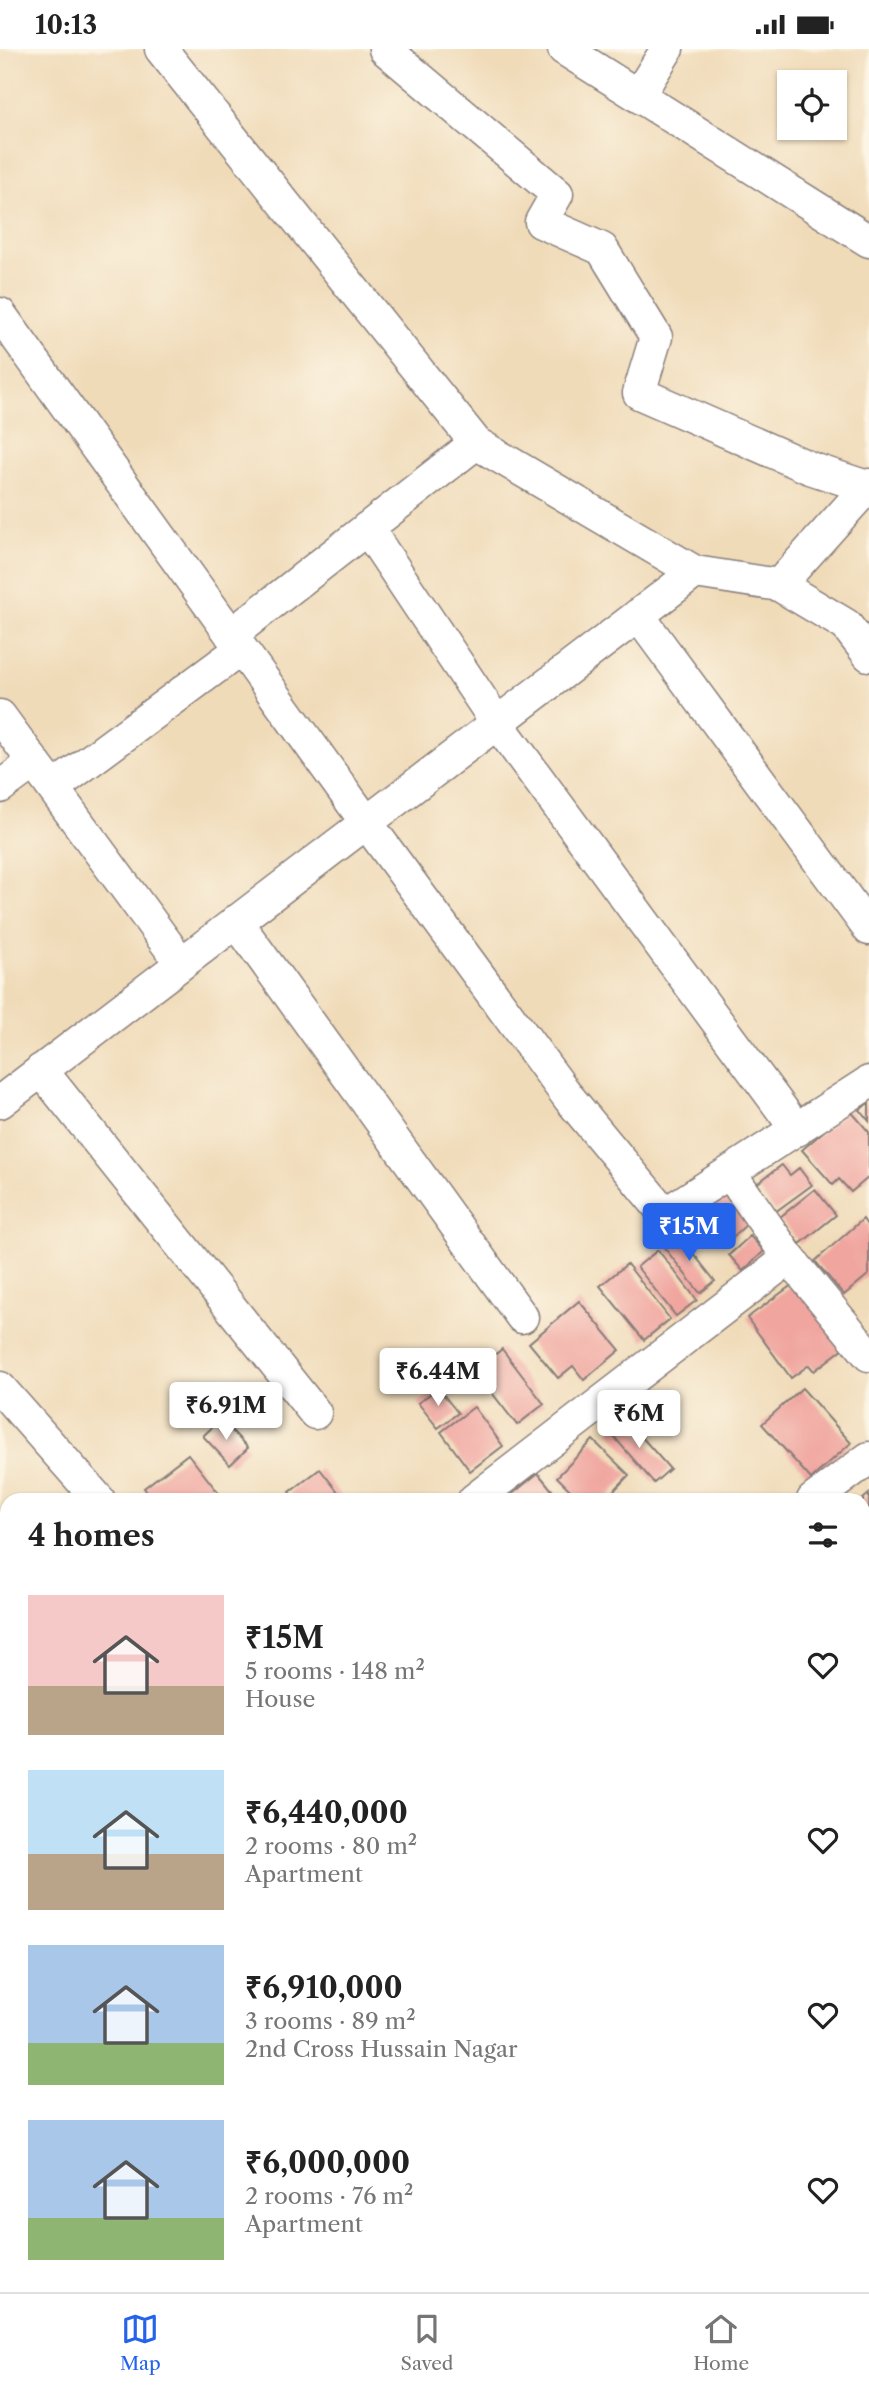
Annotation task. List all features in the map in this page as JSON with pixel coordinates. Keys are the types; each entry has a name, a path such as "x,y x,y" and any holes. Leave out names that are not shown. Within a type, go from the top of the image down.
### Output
{"street":[{"path":"161,49 476,443 695,572 779,585 846,625 869,655"},
{"path":"385,49 557,194 541,222 603,249 656,337 639,393 810,468 868,486 779,585"},
{"path":"564,49 869,241"},
{"path":"638,96 667,49"},
{"path":"0,314 366,822 569,1098 665,1214 869,1082"},
{"path":"53,788 236,642 367,529 476,443"},
{"path":"367,529 497,723 796,1130"},
{"path":"0,1103 695,572"},
{"path":"638,615 869,929"},
{"path":"0,716 181,963"},
{"path":"0,787 34,762"},
{"path":"236,922 522,1317"},
{"path":"41,1070 315,1413"},
{"path":"730,1173 789,1258 869,1355"},
{"path":"483,1493 789,1258"},
{"path":"0,1388 93,1493"},
{"path":"822,1493 869,1458"}],"building":[{"path":"869,1102 869,1121 860,1110"},
{"path":"849,1109 869,1132 869,1177 851,1192 839,1179 833,1185 802,1150"},
{"path":"782,1165 790,1175 799,1168 812,1185 775,1212 755,1185"},
{"path":"725,1189 753,1218 727,1243 699,1214"},
{"path":"815,1189 836,1215 800,1244 779,1218"},
{"path":"863,1219 867,1225 869,1223 869,1274 844,1295 815,1261"},
{"path":"678,1234 715,1281 700,1293 663,1246"},
{"path":"750,1236 764,1251 743,1271 729,1255"},
{"path":"658,1250 697,1300 676,1316 637,1267"},
{"path":"627,1264 670,1319 644,1340 600,1286"},
{"path":"796,1282 844,1348 814,1371 809,1365 791,1378 747,1318"},
{"path":"579,1301 620,1350 584,1380 573,1366 558,1378 529,1343"},
{"path":"502,1349 544,1404 517,1425 475,1371"},
{"path":"438,1388 458,1413 438,1428 418,1403"},
{"path":"802,1388 851,1443 811,1479 762,1424"},
{"path":"474,1407 503,1446 470,1471 441,1432"},
{"path":"624,1417 670,1469 654,1483 609,1431"},
{"path":"221,1419 248,1448 230,1465 203,1436"},
{"path":"593,1440 629,1475 612,1493 573,1493 557,1477"},
{"path":"188,1454 219,1493 148,1493 144,1488"},
{"path":"320,1469 339,1493 291,1493"},
{"path":"538,1473 554,1493 514,1493"}]}
